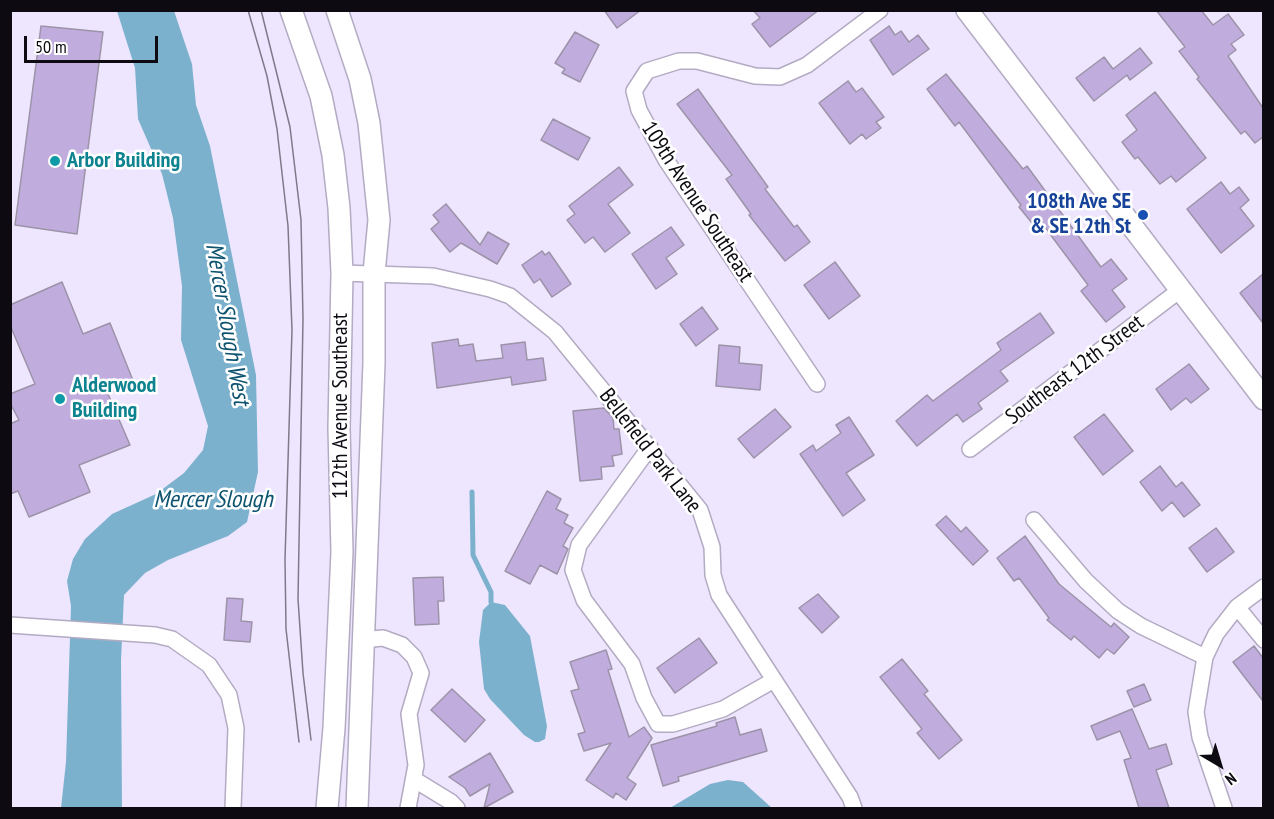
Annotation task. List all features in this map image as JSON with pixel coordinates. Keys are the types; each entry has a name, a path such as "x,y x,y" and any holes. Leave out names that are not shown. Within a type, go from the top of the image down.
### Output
{"main road":[{"name":"112th Avenue Southeast","path":"291,10 321,96 333,154 342,273 339,428 342,552 334,728 327,808"},
{"name":"112th Avenue Southeast","path":"337,10 351,46 369,123 379,219 374,273 374,363 357,808"},
{"path":"968,10 1263,399"}],"street":[{"name":"109th Avenue Southeast","path":"817,384 666,160 639,110 634,91 647,71 680,61 698,61 755,76 780,77 807,65 880,10"},
{"name":"Bellefield Park Lane","path":"342,273 433,276 510,296 555,332 700,510 712,547 713,575 719,596 850,797 854,808"},
{"name":"Southeast 12th Street","path":"970,449 1180,290"},
{"path":"650,447 579,545 573,570 584,600 632,664 644,698 658,724 673,724 723,709 774,681"},
{"path":"1034,520 1086,581 1118,611 1141,626 1205,657"},
{"path":"1224,808 1200,736 1196,712 1205,657 1216,634 1237,607 1263,587"},
{"path":"1237,607 1263,640"},
{"path":"10,625 137,633 172,639 209,665 229,695 236,728 232,808"},
{"path":"362,640 383,638 393,641 409,651 421,673 409,714 416,765 408,808"},
{"path":"415,780 457,808"}],"water":[{"name":"Mercer Slough","path":"117,11 174,11 192,64 196,105 210,146 256,375 258,472 247,522 228,536 168,560 145,573 124,595 121,660 122,808 61,808 66,762 71,606 67,581 73,559 85,539 112,514 156,494 184,473 203,450 208,426 181,340 182,286 173,218 162,174 138,119 135,68"},
{"path":"491,602 505,605 530,636 547,726 545,739 539,742 524,735 490,699 484,689 479,642 483,610"},
{"path":"728,780 743,782 772,808 670,808 710,784"}],"building":[{"path":"604,10 641,10 617,28"},
{"path":"753,10 819,10 770,47 752,24 760,18"},
{"path":"1156,10 1201,10 1213,25 1228,14 1244,35 1231,44 1236,50 1228,56 1263,108 1263,137 1255,143 1245,131 1241,134 1197,79 1199,77 1179,51 1185,47"},
{"name":"Arbor Building","path":"41,26 103,32 77,234 15,225"},
{"path":"889,26 895,35 901,31 909,42 918,35 929,49 893,75 870,40"},
{"path":"575,32 599,45 580,82 562,73 565,69 555,63"},
{"path":"1140,48 1152,63 1130,80 1127,75 1094,101 1076,78 1104,57 1113,69"},
{"path":"946,74 1023,169 1027,166 1101,267 1111,259 1127,279 1112,290 1125,307 1106,322 1081,291 1088,285 1038,218 1032,223 959,122 955,126 927,89"},
{"path":"848,81 856,92 862,88 884,117 876,122 881,128 866,139 862,134 850,144 819,103"},
{"path":"698,89 768,187 765,189 794,227 797,225 810,242 785,261 749,215 751,214 726,179 732,175 677,104"},
{"path":"1155,92 1206,158 1176,182 1171,176 1160,184 1138,157 1135,159 1122,142 1137,130 1126,115"},
{"path":"553,119 590,138 578,160 541,140"},
{"path":"619,167 633,185 608,204 630,233 605,252 593,237 585,243 567,220 575,214 569,206"},
{"path":"1221,182 1230,194 1239,187 1249,200 1240,208 1254,226 1221,253 1187,209"},
{"path":"446,204 480,245 488,232 509,244 497,264 461,243 450,252 431,229 439,222 433,215"},
{"path":"671,227 684,245 666,258 677,274 656,289 632,254"},
{"path":"542,251 545,255 549,252 571,284 552,297 540,279 534,283 522,265"},
{"path":"835,262 860,296 829,319 804,285"},
{"path":"1263,274 1263,323 1240,293"},
{"name":"Alderwood Building","path":"62,282 83,334 110,323 134,383 108,394 130,445 79,465 90,492 29,517 18,491 10,494 10,424 19,420 10,403 10,394 35,384 10,325 10,305"},
{"path":"702,307 718,329 696,346 680,324"},
{"path":"1040,313 1054,333 1000,371 1008,381 978,403 982,409 963,422 957,414 917,446 896,421 927,395 933,401 1001,350 997,343"},
{"path":"458,339 459,346 473,344 476,361 503,358 501,345 525,342 527,360 543,358 546,380 512,385 511,377 437,388 432,343"},
{"path":"719,345 740,347 739,363 762,365 760,390 716,386"},
{"path":"1189,364 1209,389 1191,403 1186,398 1171,410 1156,389"},
{"path":"604,408 613,418 614,429 619,429 622,454 612,456 614,466 601,467 602,479 580,481 573,411"},
{"path":"775,409 791,427 754,458 738,439"},
{"path":"1104,414 1133,451 1103,475 1074,437"},
{"path":"849,417 874,455 846,473 865,500 843,516 800,454 813,445 816,451 841,433 836,425"},
{"path":"1160,466 1176,487 1182,482 1200,505 1184,517 1172,502 1162,511 1140,482"},
{"path":"547,491 561,499 556,509 568,515 564,523 573,528 563,546 568,549 557,574 540,565 530,584 505,571"},
{"path":"946,516 961,532 966,527 988,551 973,565 936,525"},
{"path":"1216,528 1234,552 1207,572 1189,548"},
{"path":"1025,536 1059,584 1111,627 1114,623 1129,637 1114,654 1107,649 1099,658 1074,636 1071,640 1047,620 1049,618 1019,578 1014,581 997,558"},
{"path":"443,577 444,601 438,601 439,624 415,625 413,578"},
{"path":"818,594 839,617 822,633 799,608"},
{"path":"227,598 243,599 241,621 252,622 250,642 224,640"},
{"path":"699,638 717,663 675,693 657,668"},
{"path":"1254,646 1263,658 1263,701 1233,662"},
{"path":"606,650 612,669 608,670 629,737 644,727 652,738 627,778 636,784 626,800 616,793 613,798 586,780 611,743 584,751 578,734 585,732 571,691 579,689 570,662"},
{"path":"902,659 928,691 924,694 962,740 939,759 917,733 922,729 880,677"},
{"path":"1144,684 1151,700 1134,707 1127,691"},
{"path":"452,689 485,720 465,742 431,710"},
{"path":"1132,709 1149,749 1166,744 1172,764 1156,770 1169,808 1139,808 1124,760 1131,758 1120,731 1097,740 1091,726"},
{"path":"735,717 740,735 761,729 767,751 678,777 679,781 663,786 651,745 717,726 716,723"},
{"path":"490,753 513,792 484,808 490,784 470,796 465,788 449,777"}],"waterway":[{"path":"472,492 473,555 491,592 491,602"}],"tram line":[{"path":"248,10 267,76 277,129 288,226 292,330 285,559 286,629 299,742"},
{"path":"261,10 290,127 301,220 303,319 298,599 303,673 311,740"}],"place":[{"name":"Arbor Building","path":"55,161"},
{"name":"108th Ave SE & SE 12th St","path":"1143,215"},
{"name":"Alderwood Building","path":"60,399"}],"water label":[{"name":"Mercer Slough West","path":"227,324"}]}
